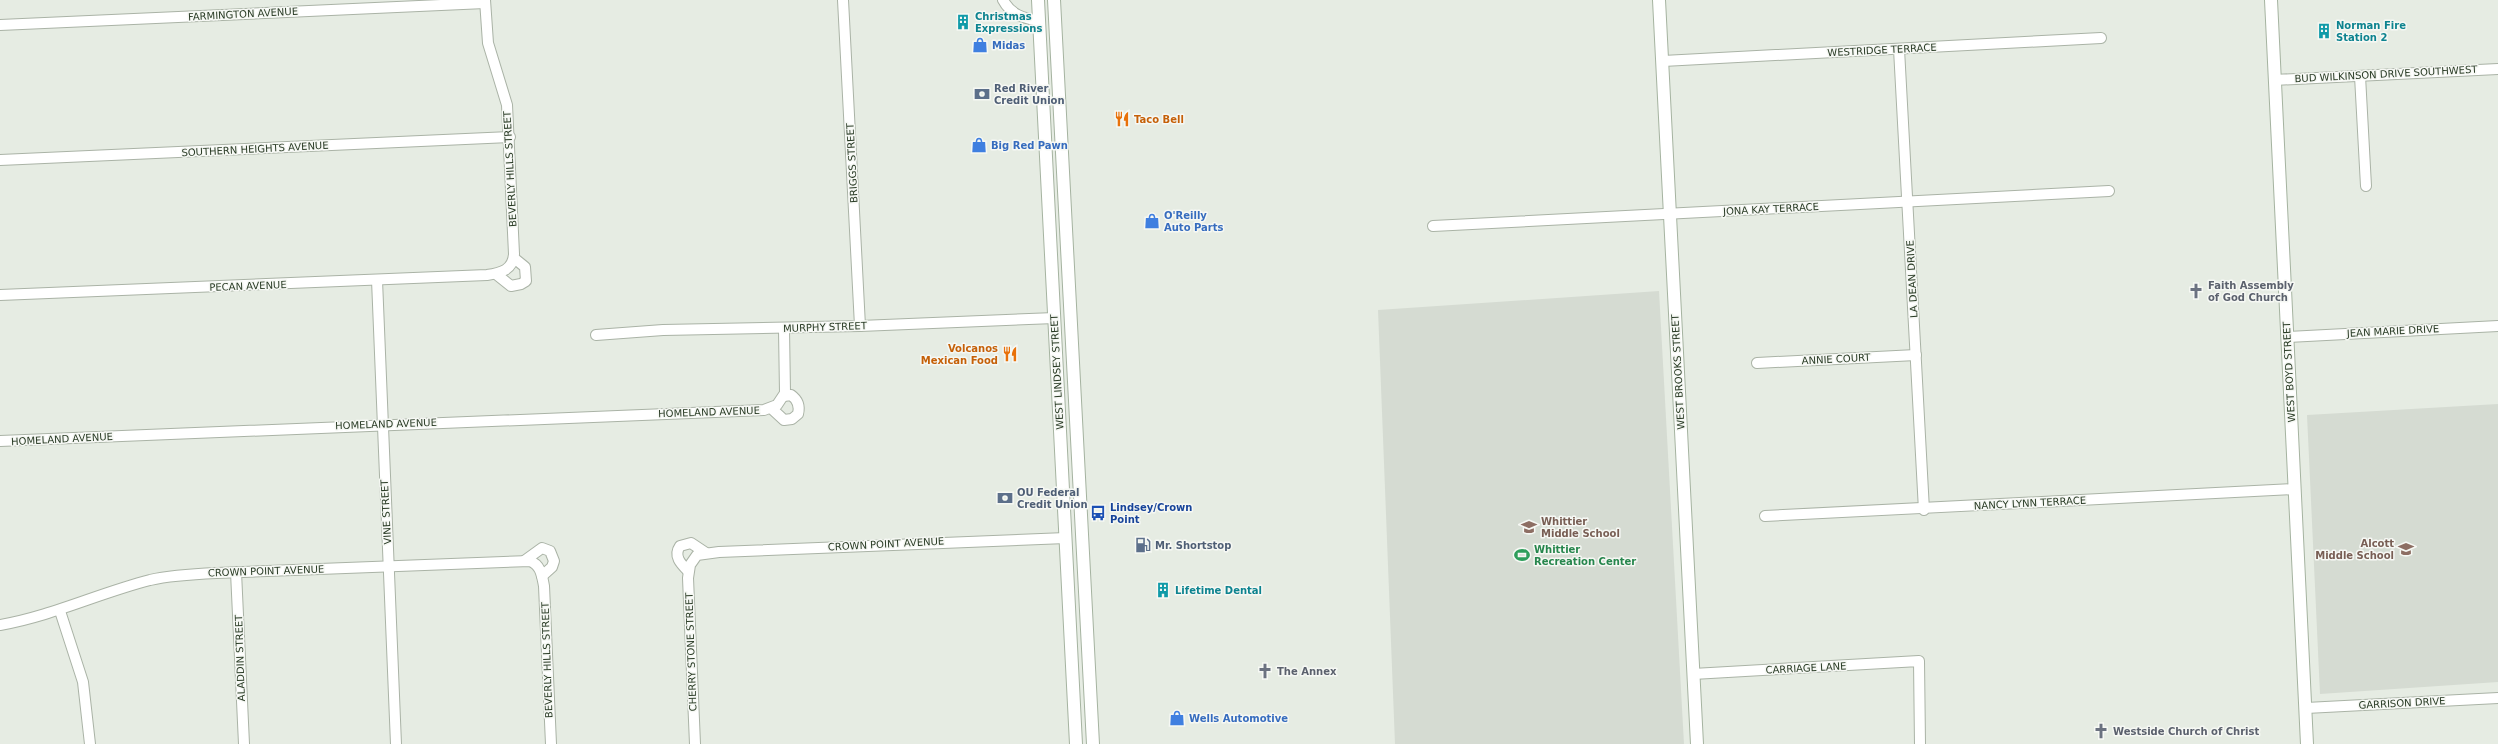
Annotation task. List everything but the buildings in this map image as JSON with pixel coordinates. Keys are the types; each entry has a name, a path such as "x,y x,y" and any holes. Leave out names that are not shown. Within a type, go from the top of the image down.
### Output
{"street":[{"name":"BRIGGS STREET","path":"843,0 860,326"},
{"path":"1003,0 1009,10 1020,17 1055,23"},
{"name":"WEST LINDSEY STREET","path":"1038,0 1076,744"},
{"name":"WEST LINDSEY STREET","path":"1054,0 1092,744"},
{"name":"WEST BROOKS STREET","path":"1659,0 1697,744"},
{"name":"WEST BOYD STREET","path":"2271,0 2307,744"},
{"name":"FARMINGTON AVENUE","path":"0,25 485,2"},
{"name":"BEVERLY HILLS STREET","path":"485,2 488,43 507,105 510,137 514,258 510,268"},
{"name":"WESTRIDGE TERRACE","path":"1663,61 2101,38"},
{"name":"LA DEAN DRIVE","path":"1899,49 1924,510"},
{"name":"BUD WILKINSON DRIVE SOUTHWEST","path":"2274,80 2498,68"},
{"path":"2360,76 2366,186"},
{"name":"SOUTHERN HEIGHTS AVENUE","path":"0,160 510,137"},
{"name":"JONA KAY TERRACE","path":"1433,226 2110,192"},
{"path":"496,274 511,286 522,284 526,281 526,267 514,258"},
{"name":"PECAN AVENUE","path":"0,295 496,274 510,268"},
{"name":"VINE STREET","path":"377,280 396,744"},
{"path":"1053,283 1069,282"},
{"name":"MURPHY STREET","path":"596,335 663,330 1055,323"},
{"path":"1055,323 1071,327"},
{"name":"JEAN MARIE DRIVE","path":"2288,337 2498,326"},
{"path":"784,329 784,396"},
{"name":"ANNIE COURT","path":"1757,363 1916,355"},
{"name":"HOMELAND AVENUE","path":"0,441 771,408 784,396 791,396 796,399 798,403 798,414 792,419 784,420 771,408"},
{"name":"NANCY LYNN TERRACE","path":"1765,516 1924,510 2295,489"},
{"name":"CROWN POINT AVENUE","path":"692,561 697,555 706,553 1066,538"},
{"path":"688,571 677,557 680,546 692,543 706,553"},
{"path":"524,560 542,548 550,551 554,561 552,567 542,576"},
{"name":"CROWN POINT AVENUE","path":"0,625 60,611 152,580 236,572 524,560 534,562 538,566"},
{"name":"CHERRY STONE STREET","path":"692,561 688,571 696,744"},
{"name":"BEVERLY HILLS STREET","path":"538,566 542,576 551,744"},
{"name":"ALADDIN STREET","path":"236,572 244,744"},
{"path":"60,611 83,682 90,744"},
{"path":"1070,628 1087,626"},
{"name":"CARRIAGE LANE","path":"1693,674 1919,661 1920,744"},
{"path":"1072,668 1089,667"},
{"name":"GARRISON DRIVE","path":"2306,708 2498,698"}],"shaded area":[{"name":"Whittier Middle School","path":"1659,291 1684,744 1395,744 1378,310"},
{"name":"Alcott Middle School","path":"2498,404 2498,682 2320,694 2307,415"}],"place":[{"name":"Christmas Expressions","path":"963,22"},
{"name":"Norman Fire Station 2","path":"2324,31"},
{"name":"Midas","path":"980,45"},
{"name":"Red River Credit Union","path":"982,94"},
{"name":"Taco Bell","path":"1122,119"},
{"name":"Big Red Pawn","path":"979,145"},
{"name":"O'Reilly Auto Parts","path":"1152,221"},
{"name":"Faith Assembly of God Church","path":"2196,291"},
{"name":"Volcanos Mexican Food","path":"1010,354"},
{"name":"OU Federal Credit Union","path":"1005,498"},
{"name":"Lindsey/Crown Point","path":"1098,513"},
{"name":"Whittier Middle School","path":"1529,527"},
{"name":"Mr. Shortstop","path":"1143,545"},
{"name":"Alcott Middle School","path":"2406,549"},
{"name":"Whittier Recreation Center","path":"1522,555"},
{"name":"Lifetime Dental","path":"1163,590"},
{"name":"The Annex","path":"1265,671"},
{"name":"Wells Automotive","path":"1177,718"},
{"name":"Westside Church of Christ","path":"2101,731"}]}
